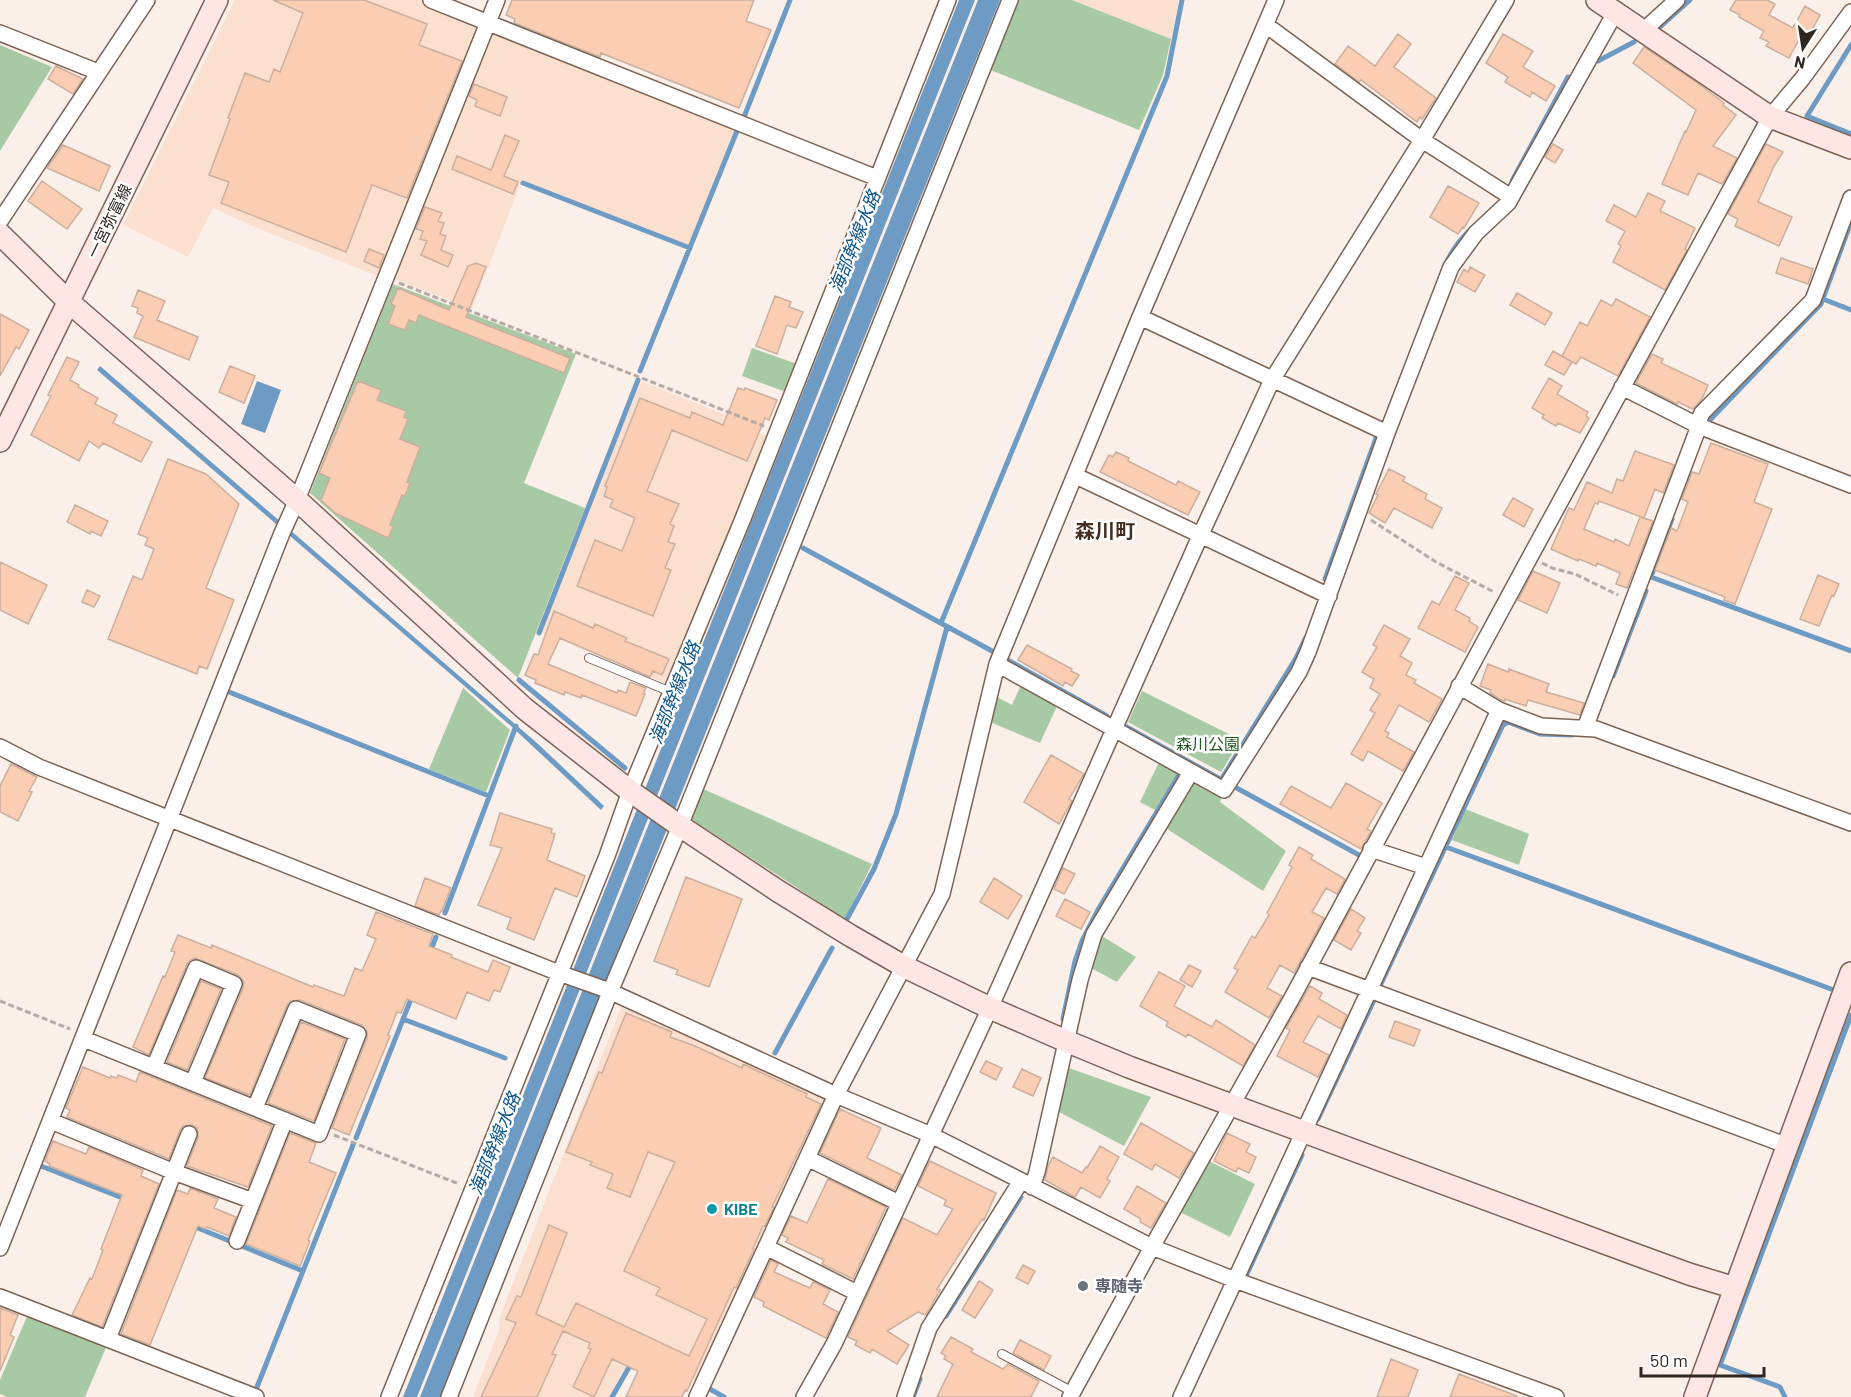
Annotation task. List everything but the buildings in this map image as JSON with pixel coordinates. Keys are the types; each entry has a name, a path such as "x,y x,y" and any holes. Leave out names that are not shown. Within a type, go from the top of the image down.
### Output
{"street":[{"path":"0,221 147,0"},
{"name":"一宮弥富線","path":"0,441 217,0"},
{"path":"431,0 878,178"},
{"path":"0,1248 285,527 497,0"},
{"path":"389,1397 472,1189 562,974 607,856 634,793 671,692 948,0"},
{"path":"449,1397 609,991 680,826 1010,0"},
{"path":"697,1397 836,1095 942,894 997,664 1140,317 1276,0"},
{"path":"804,1397 834,1344 990,1008 1272,380 1422,141 1506,0"},
{"path":"1597,0 1770,117 1851,147"},
{"path":"1642,32 1677,0"},
{"path":"997,664 1224,790 1299,672 1450,267 1476,233 1508,203 1615,12"},
{"path":"1071,1395 1308,967 1770,117 1802,79 1851,12"},
{"path":"1266,25 1422,141 1511,197"},
{"path":"0,33 98,72"},
{"path":"1585,729 1634,602 1702,413 1813,300 1851,198"},
{"path":"0,234 69,302 297,500 525,709 634,793 778,891 905,967 1066,1041 1129,1067 1626,1251 1735,1288"},
{"path":"1140,317 1387,433"},
{"path":"1622,387 1698,425 1851,485"},
{"path":"1076,476 1329,596"},
{"path":"1459,686 1499,710 1541,726 1596,729 1851,823"},
{"path":"1180,1397 1499,710"},
{"path":"0,747 39,767 609,991 836,1095 931,1135 1152,1247 1234,1280 1556,1397"},
{"path":"905,1397 929,1328 1026,1184 1037,1172 1080,980 1094,934 1191,772"},
{"path":"1371,849 1426,867"},
{"path":"1308,967 1788,1146"},
{"path":"154,1067 196,968 234,984 193,1082"},
{"path":"1695,1397 1851,973"},
{"path":"84,1039 319,1134 358,1034 296,1009 255,1108"},
{"path":"237,1241 285,1120"},
{"path":"51,1121 174,1172 253,1201"},
{"path":"108,1339 189,1134"},
{"path":"807,1158 899,1203"},
{"path":"766,1247 857,1293"},
{"path":"0,1297 256,1397"}],"lane":[{"path":"589,658 671,692"},
{"path":"1002,1354 1071,1395"}],"path":[{"path":"386,278 777,432"},
{"path":"1359,513 1436,562 1507,599"},
{"path":"1552,568 1575,574 1634,602"},
{"path":"0,1001 75,1031 84,1039"},
{"path":"321,1130 472,1189"}],"shaded area":[{"path":"235,0 423,0 482,24 380,277 213,208 188,257 123,225"},
{"path":"1072,0 1179,0 1171,39"},
{"path":"492,32 736,126 688,246 522,180 472,309 395,279"},
{"path":"641,381 739,420 768,437 667,684 540,632"},
{"path":"622,1005 824,1096 826,1102 698,1382 633,1353 609,1397 473,1397 499,1330 500,1316"}],"green space":[{"path":"1016,0 1072,0 1171,39 1163,75 1139,130 988,69"},
{"path":"0,45 52,67 0,151"},
{"path":"393,284 576,354 524,483 585,508 518,678 310,493"},
{"path":"752,348 797,364 786,392 742,376"},
{"path":"1022,683 1058,704 1040,743 990,722 995,696 1012,705"},
{"path":"463,688 510,730 486,792 429,769"},
{"name":"森川公園","path":"1142,691 1241,740 1221,772 1128,722"},
{"path":"1160,760 1180,771 1155,810 1140,802"},
{"path":"1191,781 1223,794 1220,802 1286,851 1263,891 1164,827"},
{"path":"701,788 872,864 845,919 688,817"},
{"path":"1465,809 1529,834 1519,865 1452,840"},
{"path":"1102,936 1136,957 1117,982 1091,968 1095,946"},
{"path":"1066,1067 1151,1097 1124,1146 1059,1112"},
{"path":"1207,1160 1255,1184 1230,1237 1180,1212"},
{"path":"28,1314 107,1345 85,1397 7,1397 0,1394 0,1380"}],"water":[{"path":"959,0 975,0 417,1397 403,1397"},
{"path":"978,0 1000,0 604,986 442,1397 420,1397"},
{"path":"100,366 537,743 604,806 601,810 511,726 97,370"},
{"path":"257,381 281,390 265,433 241,424"}],"waterway":[{"path":"744,117 790,0"},
{"path":"941,623 1167,76 1182,0"},
{"path":"1660,27 1690,0"},
{"path":"1598,61 1634,42"},
{"path":"1851,45 1807,116 1851,134"},
{"path":"1512,181 1568,77"},
{"path":"640,371 739,126"},
{"path":"523,183 690,248"},
{"path":"1707,423 1821,304 1851,222"},
{"path":"1446,264 1457,244 1472,228"},
{"path":"1823,299 1851,310"},
{"path":"539,633 638,380"},
{"path":"1325,579 1376,438"},
{"path":"1672,519 1651,577 1851,651"},
{"path":"803,548 992,651"},
{"path":"1613,676 1646,591"},
{"path":"847,919 874,869 896,814 947,627"},
{"path":"1221,780 1296,658 1306,637"},
{"path":"1006,659 1107,716"},
{"path":"519,680 625,768"},
{"path":"229,692 489,796"},
{"path":"1379,988 1503,725 1508,722 1540,734 1573,735"},
{"path":"1123,725 1222,780"},
{"path":"445,913 516,726"},
{"path":"1063,1019 1075,961 1082,941 1099,908 1179,775"},
{"path":"1233,786 1359,855"},
{"path":"1446,847 1831,989"},
{"path":"430,952 436,937"},
{"path":"775,1053 832,948"},
{"path":"356,1138 413,994"},
{"path":"1318,1119 1375,998"},
{"path":"1785,1397 1780,1387 1720,1365 1851,1015"},
{"path":"403,1019 505,1058"},
{"path":"257,1387 353,1145"},
{"path":"1245,1278 1302,1155"},
{"path":"41,1166 125,1199"},
{"path":"946,1316 1021,1197"},
{"path":"193,1226 303,1271"},
{"path":"612,1397 632,1362"},
{"path":"913,1397 920,1379"},
{"path":"708,1388 724,1397"}],"place":[{"name":"KIBE","path":"712,1209"},
{"name":"専随寺","path":"1083,1286"}],"district":[{"name":"森川町","path":"1105,531"}],"water label":[{"name":"海部幹線水路","path":"855,242"},
{"name":"海部幹線水路","path":"675,693"},
{"name":"海部幹線水路","path":"495,1144"}]}
